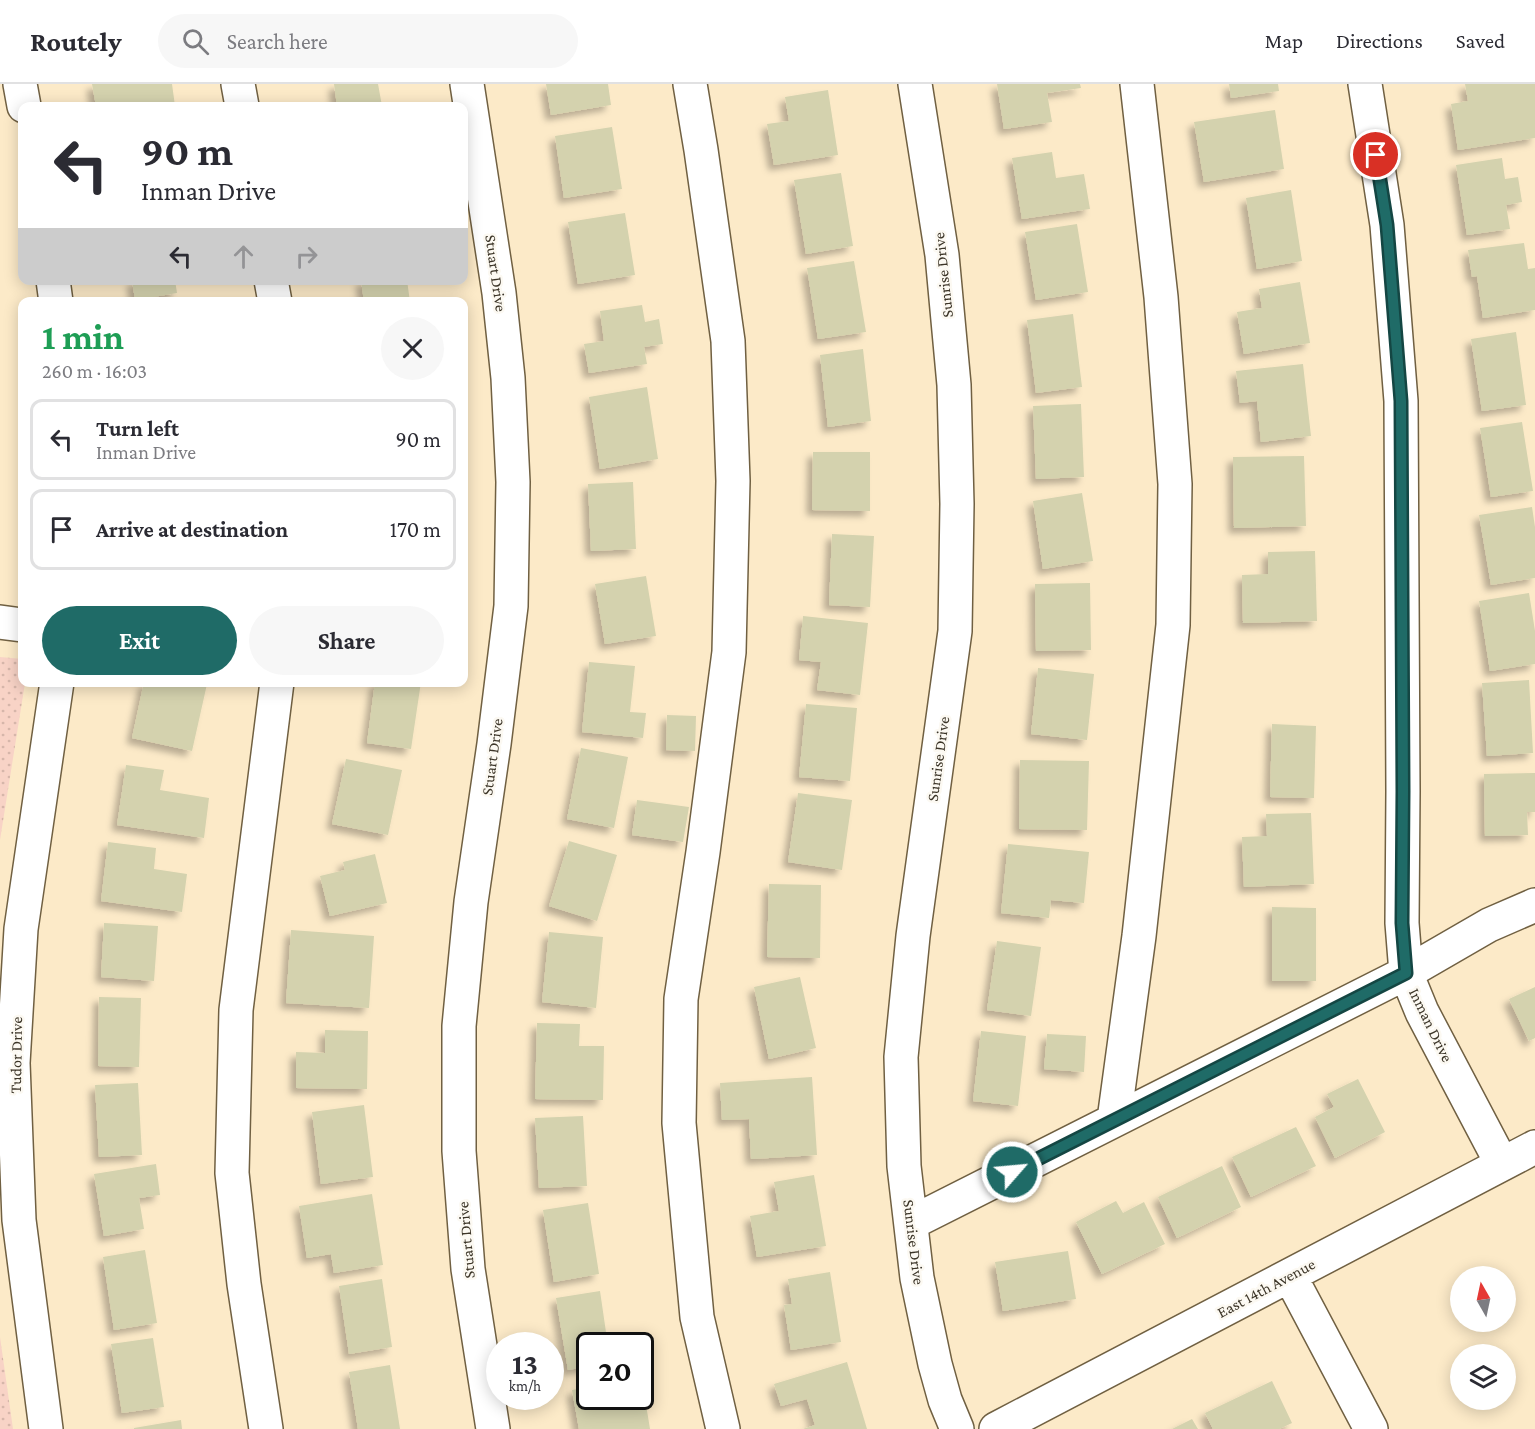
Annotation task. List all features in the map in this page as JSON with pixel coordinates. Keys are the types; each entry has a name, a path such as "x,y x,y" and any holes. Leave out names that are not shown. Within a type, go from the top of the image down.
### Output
{"street":[{"path":"20,84 23,102"},
{"path":"238,84 241,102"},
{"name":"Stuart Drive","path":"467,84 499,293 508,378 513,482 511,606 471,902 459,1026 459,1151 468,1269 493,1429"},
{"path":"690,84 728,341 733,481 729,652 681,999 679,1123 697,1317 723,1429"},
{"name":"Sunrise Drive","path":"915,84 942,255 954,385 957,504 955,631 913,936 901,1057 904,1166 917,1278 935,1364 945,1400 957,1429"},
{"path":"1114,1120 1139,936 1173,625 1175,484 1161,297 1137,84"},
{"name":"Inman Drive","path":"1365,84 1387,225 1401,401 1402,923 1406,973 1422,1012 1502,1164"},
{"path":"0,622 18,624"},
{"name":"Tudor Drive","path":"46,1429 19,1220 13,1064 21,929 56,687"},
{"path":"266,1429 243,1284 232,1173 236,1010 276,687"},
{"path":"911,1223 1406,973 1489,925 1535,905"},
{"name":"East 14th Avenue","path":"996,1429 1535,1147"},
{"path":"1290,1276 1371,1429"}],"shaded area":[{"path":"0,657 18,659 18,687 24,687 0,840"},
{"path":"0,1337 13,1429 0,1429"}],"building":[{"path":"92,84 172,84 174,102 95,102"},
{"path":"334,84 378,84 381,102 336,102"},
{"path":"546,84 608,84 611,105 551,115"},
{"path":"997,84 1080,84 1081,88 1047,93 1052,122 1004,129"},
{"path":"1229,84 1278,84 1279,91 1231,98"},
{"path":"1465,84 1535,84 1535,138 1458,150 1451,104 1468,101"},
{"path":"828,90 838,155 774,165 767,124 789,121 785,97"},
{"path":"1275,110 1284,169 1204,182 1194,122"},
{"path":"612,127 622,189 564,198 555,136"},
{"path":"1052,152 1056,178 1084,174 1090,209 1022,219 1012,158"},
{"path":"1502,158 1505,179 1518,177 1522,202 1506,205 1510,229 1467,235 1456,165"},
{"path":"841,173 853,246 806,254 794,180"},
{"path":"1291,190 1302,261 1257,269 1246,198"},
{"path":"625,213 635,275 578,284 568,222"},
{"path":"1077,224 1088,292 1036,300 1025,232"},
{"path":"1524,243 1528,269 1535,268 1535,310 1483,318 1477,276 1472,277 1468,250"},
{"path":"854,261 866,332 818,339 807,268"},
{"path":"1300,282 1310,343 1244,354 1237,312 1262,308 1259,289"},
{"path":"133,285 176,285 177,293 135,297"},
{"path":"362,285 408,285 409,297 363,297"},
{"path":"642,305 645,322 659,319 663,344 644,347 647,364 589,373 584,344 604,341 600,311"},
{"path":"1073,314 1082,387 1036,393 1027,320"},
{"path":"1516,332 1526,405 1482,411 1471,339"},
{"path":"863,349 871,421 828,427 820,355"},
{"path":"1303,364 1311,436 1261,442 1257,401 1240,403 1236,371"},
{"path":"647,387 658,459 600,469 589,397"},
{"path":"1081,404 1084,477 1036,479 1033,406"},
{"path":"1522,422 1533,491 1491,497 1480,428"},
{"path":"813,452 870,452 870,511 812,510"},
{"path":"1304,456 1306,526 1234,528 1233,457"},
{"path":"633,482 636,549 591,551 588,484"},
{"path":"1082,493 1093,561 1043,569 1033,501"},
{"path":"1532,507 1535,527 1535,578 1491,585 1479,515"},
{"path":"832,534 874,536 870,607 829,605"},
{"path":"1315,551 1317,621 1243,623 1242,575 1268,574 1268,552"},
{"path":"646,576 656,636 605,644 595,584"},
{"path":"1090,583 1091,650 1036,651 1035,584"},
{"path":"1529,593 1535,631 1535,664 1490,671 1479,601"},
{"path":"803,616 868,623 860,695 817,690 821,662 799,660"},
{"path":"589,662 635,666 630,712 646,713 643,738 582,732"},
{"path":"1038,668 1094,674 1087,740 1031,734"},
{"path":"1529,680 1533,753 1487,756 1482,683"},
{"path":"143,687 206,687 192,751 132,738"},
{"path":"374,687 420,687 411,749 367,743"},
{"path":"806,704 857,708 850,781 799,777"},
{"path":"667,715 696,716 695,751 666,750"},
{"path":"1272,724 1316,726 1314,798 1270,797"},
{"path":"581,748 628,757 614,828 567,819"},
{"path":"346,759 402,770 388,835 332,824"},
{"path":"1020,760 1089,761 1087,830 1019,829"},
{"path":"126,765 164,770 160,790 209,798 204,838 117,825"},
{"path":"1535,773 1535,812 1527,812 1528,835 1485,836 1484,774"},
{"path":"798,793 852,800 842,870 788,862"},
{"path":"637,800 689,807 683,842 632,835"},
{"path":"1311,813 1314,884 1244,887 1242,837 1267,836 1266,814"},
{"path":"569,841 617,855 597,921 549,906"},
{"path":"108,842 156,848 154,869 187,874 182,912 101,901"},
{"path":"1008,844 1089,852 1084,903 1051,900 1049,918 1001,913"},
{"path":"375,854 387,903 330,916 320,876 345,870 343,862"},
{"path":"769,884 821,885 820,958 767,957"},
{"path":"1272,907 1316,908 1316,981 1272,981"},
{"path":"104,923 158,926 154,981 101,977"},
{"path":"291,930 374,936 369,1008 286,1003"},
{"path":"549,932 603,937 596,1008 542,1002"},
{"path":"997,941 1041,947 1031,1016 987,1010"},
{"path":"800,977 816,1048 769,1059 754,987"},
{"path":"1535,987 1535,1038 1529,1041 1509,999"},
{"path":"99,997 141,998 139,1067 98,1066"},
{"path":"537,1023 580,1024 579,1046 604,1046 603,1100 535,1099"},
{"path":"325,1030 368,1031 367,1089 296,1088 296,1052 325,1053"},
{"path":"981,1031 1026,1036 1018,1106 973,1101"},
{"path":"1047,1034 1086,1036 1084,1072 1044,1069"},
{"path":"812,1077 817,1155 751,1159 749,1119 722,1120 720,1083"},
{"path":"1358,1079 1385,1132 1335,1158 1315,1117 1334,1107 1327,1094"},
{"path":"138,1083 142,1155 99,1157 95,1085"},
{"path":"364,1105 373,1177 321,1184 312,1112"},
{"path":"583,1116 587,1186 539,1188 535,1118"},
{"path":"1296,1127 1316,1166 1251,1197 1232,1157"},
{"path":"156,1164 160,1195 139,1198 144,1229 104,1236 94,1174"},
{"path":"1222,1166 1241,1207 1177,1238 1158,1197"},
{"path":"814,1175 826,1246 757,1257 750,1216 779,1211 774,1182"},
{"path":"372,1194 383,1265 334,1273 331,1254 307,1258 299,1206"},
{"path":"1116,1201 1123,1213 1144,1202 1165,1244 1102,1274 1076,1222"},
{"path":"588,1203 599,1274 554,1282 543,1210"},
{"path":"145,1250 157,1323 114,1330 103,1257"},
{"path":"1068,1251 1076,1299 1003,1311 995,1262"},
{"path":"830,1272 841,1342 791,1350 784,1305 792,1304 788,1279"},
{"path":"382,1279 392,1347 349,1354 339,1286"},
{"path":"600,1291 606,1332 576,1332 576,1369 568,1370 564,1332 562,1332 556,1298"},
{"path":"153,1338 164,1407 122,1413 111,1344"},
{"path":"847,1362 867,1429 803,1429 815,1425 807,1399 781,1406 774,1384"},
{"path":"390,1365 400,1429 358,1429 349,1372"},
{"path":"1272,1381 1292,1423 1279,1429 1213,1429 1205,1413"},
{"path":"576,1389 576,1410 647,1410 650,1429 579,1429 572,1390"},
{"path":"1192,1419 1198,1429 1172,1429"},
{"path":"181,1420 182,1429 134,1429 134,1428"}],"route":[{"path":"1012,1172 1406,973 1402,923 1401,401 1387,225 1376,155"}]}
